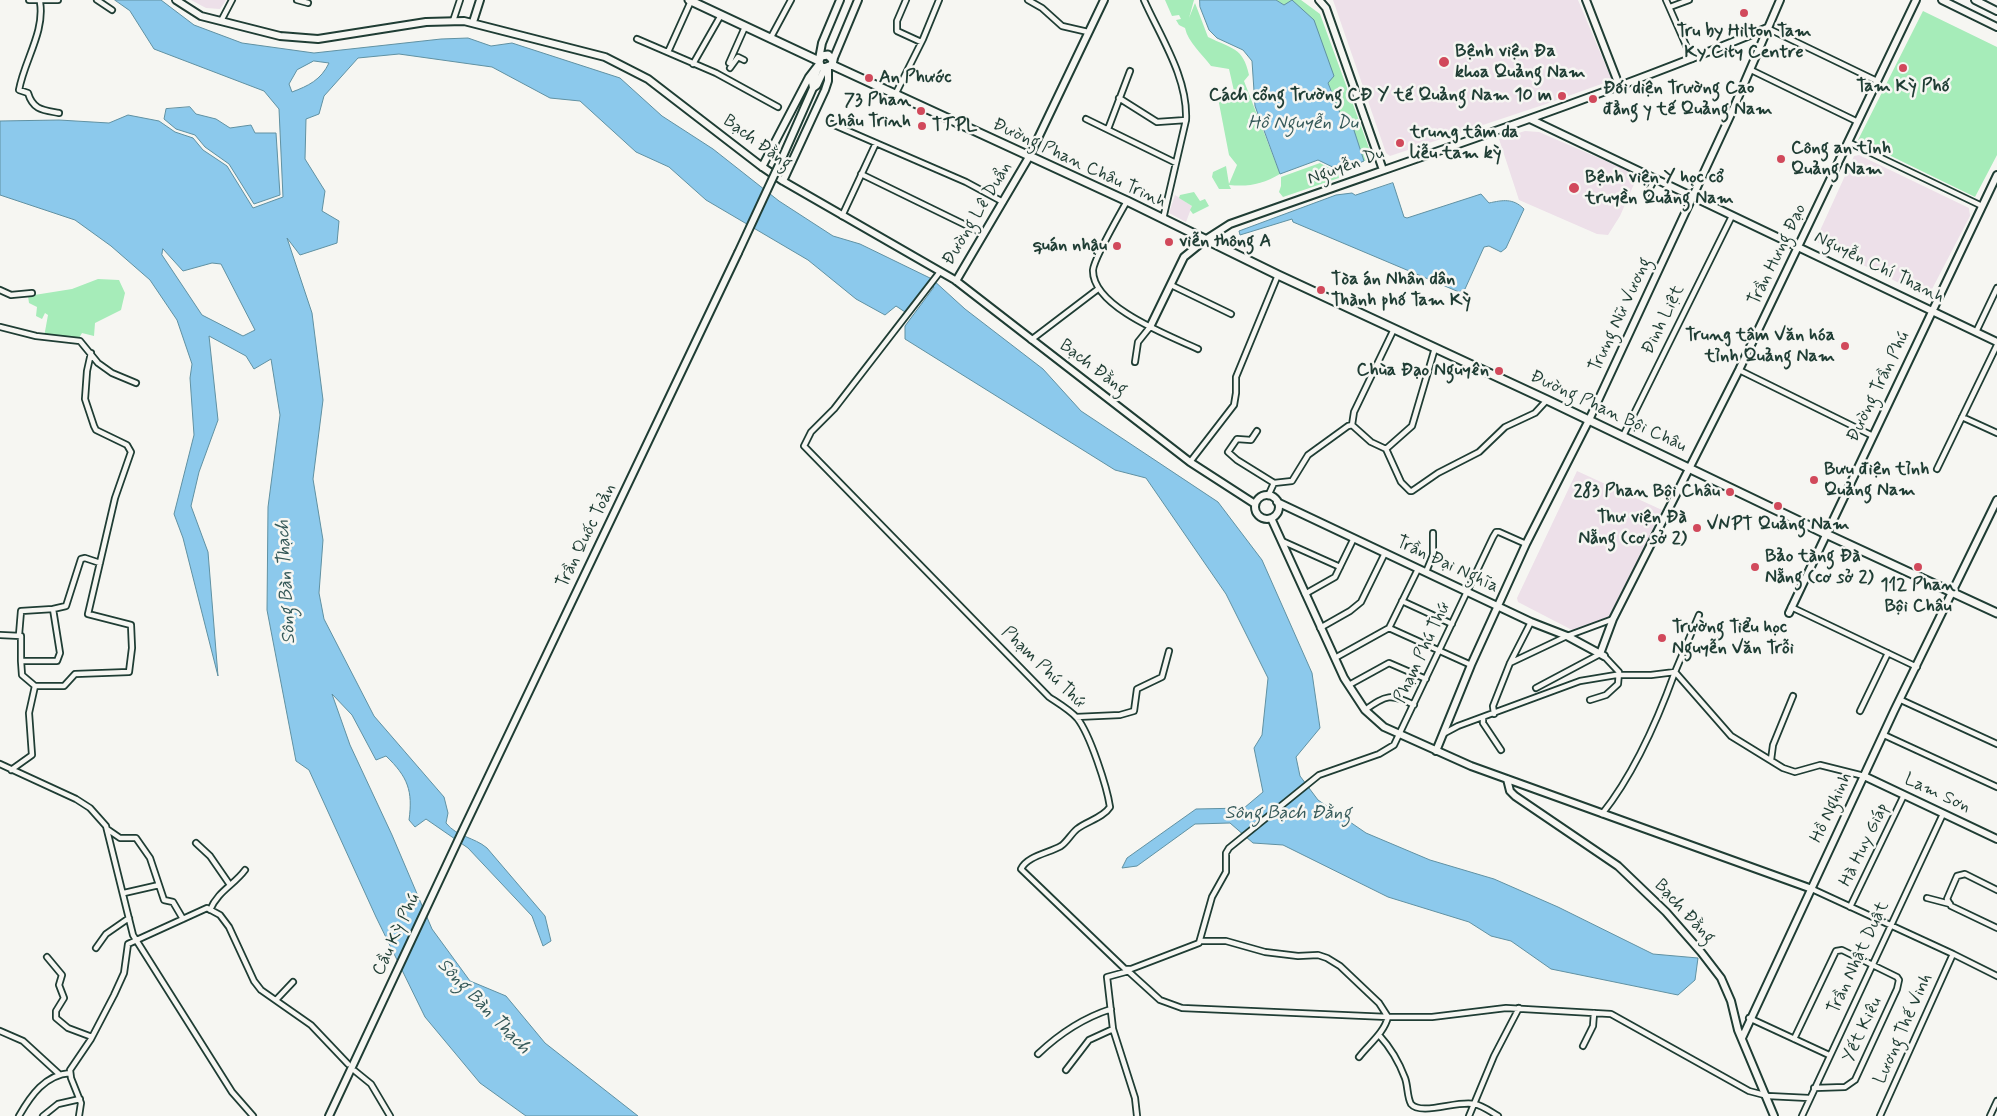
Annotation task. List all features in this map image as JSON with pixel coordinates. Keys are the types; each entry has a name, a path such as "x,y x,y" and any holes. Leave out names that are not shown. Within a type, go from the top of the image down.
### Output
{"main road":[{"name":"Đường Phan Châu Trinh","path":"690,0 824,64 1127,201 1205,240"},
{"name":"Đường Phan Bội Châu","path":"1205,240 1997,613"}],"street":[{"path":"29,0 40,2 58,0"},
{"path":"97,0 112,10"},
{"path":"221,22 232,0"},
{"path":"297,0 308,3"},
{"path":"453,21 460,0"},
{"path":"473,22 480,0"},
{"path":"668,52 690,0"},
{"path":"770,38 791,0"},
{"path":"783,181 828,81 822,43 840,0"},
{"path":"762,167 809,77 824,64 858,0"},
{"path":"906,0 897,21 897,31 921,42"},
{"path":"895,95 940,0"},
{"path":"1028,0 1042,8 1062,26 1088,32"},
{"name":"Đường Lê Duẩn","path":"956,281 1029,157 1104,0"},
{"path":"1144,0 1179,75 1187,105 1186,120 1163,218"},
{"path":"1319,0 1324,4 1383,170"},
{"path":"1586,0 1619,85"},
{"path":"1666,0 1692,59"},
{"path":"1670,7 1689,0"},
{"name":"Trưng Nữ Vương","path":"1436,751 1471,665 1526,544 1589,420 1751,70 1780,0"},
{"name":"Trần Hưng Đạo","path":"1602,655 1614,620 1739,370 1916,0"},
{"path":"1942,0 1997,27"},
{"path":"1975,0 1997,10"},
{"name":"Bạch Đằng","path":"178,1 201,16 280,36 318,39 378,28 453,21 473,22 605,56 648,79 783,181 956,281 1190,462 1255,504"},
{"path":"40,2 41,13 36,35 18,90 28,93 30,102 41,111 59,113"},
{"path":"693,64 721,15"},
{"path":"744,60 738,58 734,65 731,66 729,63 745,27"},
{"path":"1767,28 1877,81"},
{"name":"Nguyễn Du","path":"1150,327 1184,257 1205,240 1230,224 1692,59 1767,28"},
{"path":"637,39 693,64 778,107"},
{"name":"Trần Quốc Toản","path":"457,842 738,253 813,88 812,82 824,64"},
{"path":"1751,70 1858,122"},
{"path":"1108,129 1130,71"},
{"path":"1119,98 1157,122 1186,120"},
{"name":"Nguyễn Chí Thanh","path":"1530,118 1997,343"},
{"path":"1086,119 1176,162"},
{"path":"832,124 966,182 1003,202"},
{"path":"1848,142 1982,206"},
{"path":"842,216 876,143"},
{"path":"861,174 984,234"},
{"name":"Đường Trần Phú","path":"1790,610 1997,175"},
{"path":"1647,194 1655,179"},
{"path":"1127,201 1093,268 1098,289 1137,322 1198,349"},
{"name":"Đinh Liệt","path":"1622,436 1732,216"},
{"name":"Phạm Phú Thứ","path":"940,272 857,376 834,409 811,432 804,446 1049,697 1076,717 1089,740 1110,807 1100,816 1078,829 1063,844 1041,854 1021,869 1128,970"},
{"path":"1190,462 1234,404 1236,378 1278,275"},
{"path":"1171,285 1231,314"},
{"path":"1976,332 1997,288"},
{"path":"1031,340 1098,289"},
{"path":"0,290 11,295 32,293"},
{"path":"0,327 36,336 80,341 98,363 112,373 136,383"},
{"path":"1135,362 1138,342 1150,327"},
{"path":"1352,425 1354,412 1394,329"},
{"path":"1937,469 1997,343"},
{"path":"1386,449 1412,426 1435,348"},
{"path":"91,353 86,372 85,399 94,426 96,430 127,444 131,452 115,498 100,563 88,614 131,625 132,648 129,672 75,674 64,686 35,686 22,675 22,641 19,635 21,611 53,609 66,606 81,559 100,563"},
{"path":"1739,370 1873,436"},
{"path":"1352,425 1371,442 1386,449 1401,482 1412,491 1438,473 1479,452 1501,430 1535,413 1548,400"},
{"path":"1962,417 1997,433"},
{"path":"1256,431 1251,440 1237,439 1230,446 1228,452 1237,460 1274,483 1292,481 1308,455 1352,425"},
{"path":"1268,496 1274,483"},
{"path":"1268,496 1277,502 1278,509 1271,518 1264,519 1257,515 1255,504 1260,498 1268,496"},
{"name":"Hồ Nghinh","path":"1742,1038 1749,1018 1997,500"},
{"name":"Trần Đại Nghĩa","path":"1277,502 1467,590 1531,622 1567,636 1602,655"},
{"path":"1271,518 1320,628 1349,685 1365,710 1384,727 1436,751 1507,779 1812,889 1954,954 1997,976"},
{"name":"Phạm Phú Thứ","path":"1400,734 1496,532 1526,544"},
{"path":"1426,572 1433,555 1433,533"},
{"path":"1306,594 1335,577 1354,538"},
{"path":"1282,541 1340,567"},
{"path":"1320,628 1350,611 1361,602 1385,553"},
{"path":"1335,658 1389,628 1418,568"},
{"path":"1402,600 1452,624"},
{"path":"21,661 49,662 58,660 60,653 53,609"},
{"path":"1790,610 1917,666"},
{"path":"1602,814 1616,797 1649,734 1700,615"},
{"path":"1510,662 1567,636 1614,620"},
{"path":"1494,714 1493,706 1510,662 1531,622"},
{"path":"1389,628 1471,665"},
{"path":"0,635 19,635"},
{"path":"1076,717 1120,715 1134,712 1137,689 1162,676 1169,651"},
{"path":"1860,711 1888,653"},
{"path":"1536,688 1602,655 1613,664 1619,675 1618,684 1609,693 1590,700"},
{"path":"1349,685 1389,663 1426,678"},
{"path":"1442,735 1458,726 1580,681 1619,675 1675,672"},
{"path":"1675,672 1731,736 1792,772 1820,765 1864,776"},
{"path":"11,770 32,755 29,713 35,686"},
{"path":"1365,710 1380,699 1389,696 1414,705"},
{"path":"1771,760 1773,745 1793,696"},
{"path":"1901,700 1996,743 1997,736"},
{"path":"1483,718 1483,724 1501,750"},
{"path":"1201,942 1204,919 1212,897 1226,872 1227,850 1319,775 1391,748 1400,734"},
{"path":"1884,735 1997,787"},
{"path":"0,764 76,799 90,808 107,829 120,838 136,838 146,850 164,900 173,902 183,919"},
{"name":"Lam Sơn","path":"1864,776 1997,839"},
{"name":"Bạch Đằng","path":"1507,779 1510,791 1515,796 1618,866 1666,912 1721,978 1731,1001 1742,1038 1774,1116"},
{"name":"Hà Huy Giáp","path":"1850,907 1904,795"},
{"name":"Trần Nhật Duật","path":"1802,1116 1942,814"},
{"path":"107,829 124,893 131,930 232,1092 253,1116"},
{"name":"Cầu Kỳ Phú","path":"329,1116 457,842"},
{"path":"196,843 210,856 230,884"},
{"path":"210,910 215,900 245,870"},
{"path":"1950,904 1948,894 1957,876 1965,874 1997,890"},
{"path":"124,893 159,885"},
{"path":"1927,898 1950,904 1997,928"},
{"path":"79,1116 82,1107 70,1074 72,1066 92,1036 121,980 128,944 207,908 220,915 229,927 255,983 311,1024 348,1064"},
{"path":"96,948 106,934 129,918"},
{"path":"1137,1116 1135,1098 1113,1029 1107,977 1201,942 1226,941 1265,952 1298,956 1318,956 1327,958 1340,966 1385,1009 1388,1017 1385,1028 1359,1057"},
{"path":"1794,1039 1836,951 1842,950 1872,964"},
{"name":"Lương Thế Vinh","path":"1880,1116 1954,954"},
{"path":"47,957 62,976 59,985 64,998 56,1011 56,1018 68,1028 92,1036"},
{"name":"Yết Kiêu","path":"1814,1088 1845,1088 1855,1080 1899,985 1899,980 1893,973 1872,964"},
{"path":"1128,970 1160,1000 1178,1008 1388,1017 1432,1017 1519,1008 1616,1015 1749,1091 1766,1096 1809,1098"},
{"path":"276,1000 293,982"},
{"path":"1469,1116 1494,1056 1519,1008"},
{"path":"1038,1054 1062,1033 1094,1015 1111,1009"},
{"path":"1583,1046 1593,1026 1594,1012"},
{"path":"1749,1018 1829,1055"},
{"path":"1066,1070 1089,1040 1113,1029"},
{"path":"0,1031 23,1041 59,1074"},
{"path":"1379,1034 1392,1052 1405,1077 1410,1102 1413,1107 1430,1112 1451,1106 1474,1104 1498,1116"},
{"path":"355,1071 371,1084 390,1116"},
{"path":"19,1116 31,1095 59,1074 70,1074"},
{"path":"43,1116 58,1104 80,1099"},
{"path":"1990,1116 1997,1101"}],"shaded area":[{"path":"191,0 226,0 220,9 206,8"},
{"name":"Bệnh viện Đa khoa Quảng Nam","path":"1333,0 1578,0 1611,78 1607,82 1546,104 1390,156 1386,153"},
{"name":"Bệnh viện Y học cổ truyền Quảng Nam","path":"1525,131 1539,132 1638,175 1620,216 1608,235 1597,234 1519,200 1499,139"},
{"path":"1859,155 1969,208 1970,216 1930,293 1923,295 1817,242 1818,235 1854,156"},
{"path":"1175,195 1192,206 1186,222 1169,213"},
{"path":"1577,471 1662,510 1612,615 1574,631 1518,602 1517,598"}],"green space":[{"path":"1165,0 1194,0 1189,18 1195,3 1208,37 1240,54 1249,75 1244,81 1280,174 1256,184 1243,186 1229,185 1231,189 1219,189 1212,177 1213,172 1226,166 1229,184 1237,165 1229,155 1218,98 1234,91 1229,69 1211,66 1192,43 1185,28 1179,25 1176,20 1181,19 1179,15 1172,16"},
{"path":"1276,0 1301,0 1320,14 1373,159 1364,161 1350,119 1342,118 1328,83 1284,5"},
{"path":"1923,11 1997,47 1997,155 1975,197 1858,140"},
{"path":"1320,163 1338,173 1339,178 1283,197 1279,192 1281,177"},
{"path":"1194,192 1200,201 1205,199 1209,206 1193,214 1190,210 1192,206 1179,198 1180,195"},
{"path":"98,279 119,280 125,293 121,310 95,323 94,336 82,333 78,340 44,337 48,315 45,313 42,319 36,316 37,307 29,303 28,296 72,289"}],"water":[{"path":"115,0 161,0 194,25 242,43 314,53 441,39 468,38 491,46 512,43 620,78 662,116 713,149 779,201 833,236 860,244 932,279 965,309 1043,369 1081,411 1218,502 1262,560 1312,673 1320,728 1296,757 1300,776 1318,800 1366,833 1430,860 1494,879 1558,907 1653,954 1698,958 1695,980 1678,995 1551,969 1511,941 1491,936 1469,922 1388,897 1283,845 1253,843 1230,823 1195,824 1137,866 1122,868 1127,858 1196,809 1244,808 1263,792 1254,748 1262,735 1268,678 1226,594 1146,478 1115,470 905,339 905,326 934,287 930,283 905,312 896,306 885,315 856,299 808,260 706,200 669,167 636,152 580,101 550,98 492,67 399,54 358,58 324,96 319,114 306,119 305,159 325,191 322,211 339,221 337,243 300,255 287,238 312,313 323,400 313,479 323,540 319,593 324,619 374,716 444,797 448,813 446,823 450,828 487,848 545,916 551,941 543,946 532,916 468,848 426,819 415,827 409,820 410,801 404,778 386,756 376,760 352,715 332,694 350,745 392,835 432,929 470,981 506,996 545,1043 638,1116 526,1116 480,1083 425,1017 376,917 309,770 296,761 267,610 268,507 280,415 271,359 254,369 246,356 209,336 218,420 199,472 191,506 208,552 218,676 183,538 174,514 194,435 190,378 192,364 177,320 150,280 111,246 75,220 0,195 0,121 59,120 109,123 128,115 159,121 175,132 193,138 203,150 227,166 253,208 283,197 279,109 264,91 154,49 130,11","holes":["314,61 329,63 314,82 292,92 289,84 297,70","163,249 183,271 212,263 221,264 255,330 243,336 202,315 162,255"]},
{"name":"Hồ Nguyễn Du","path":"1200,0 1276,0 1284,5 1292,0 1314,20 1334,76 1328,83 1342,118 1350,118 1364,161 1341,171 1318,160 1280,174 1255,106 1252,61 1243,50 1217,38 1209,30 1200,7"},
{"path":"190,107 196,114 216,119 230,128 251,125 255,133 276,133 280,195 254,204 229,164 205,147 195,135 176,129 164,119 166,109"},
{"path":"1393,183 1404,217 1407,218 1481,194 1489,203 1512,201 1524,209 1506,248 1501,252 1489,246 1484,247 1465,289 1459,292 1293,222 1292,219 1240,235 1239,231 1336,195 1352,193 1355,195"}],"place":[{"name":"Tru by Hilton Tam Ky City Centre","path":"1744,13"},
{"name":"Bệnh viện Đa khoa Quảng Nam","path":"1444,62"},
{"name":"Tam Kỳ Phố","path":"1903,68"},
{"name":"An Phước","path":"869,78"},
{"name":"Cách cổng Trường CĐ Y tế Quảng Nam 10 m","path":"1562,96"},
{"name":"Đối diện Trường Cao đẳng y tế Quảng Nam","path":"1593,99"},
{"name":"73 Phan Châu Trinh","path":"921,111"},
{"name":"TTPL","path":"922,126"},
{"name":"trung tâm da liễu tam kỳ","path":"1400,143"},
{"name":"Công an tỉnh Quảng Nam","path":"1781,159"},
{"name":"Bệnh viện Y học cổ truyền Quảng Nam","path":"1574,188"},
{"name":"viễn thông A","path":"1169,242"},
{"name":"quán nhậu","path":"1117,246"},
{"name":"Tòa án Nhân dân Thành phố Tam Kỳ","path":"1321,290"},
{"name":"Trung tâm Văn hóa tỉnh Quảng Nam","path":"1845,346"},
{"name":"Chùa Đạo Nguyên","path":"1499,371"},
{"name":"Bưu điện tỉnh Quảng Nam","path":"1814,480"},
{"name":"283 Phan Bội Châu","path":"1730,492"},
{"name":"VNPT Quảng Nam","path":"1778,506"},
{"name":"Thư viện Đà Nẵng (cơ sở 2)","path":"1697,528"},
{"name":"Bảo tàng Đà Nẵng (cơ sở 2)","path":"1755,567"},
{"name":"112 Phan Bội Châu","path":"1918,567"},
{"name":"Trường Tiểu học Nguyễn Văn Trỗi","path":"1662,638"}],"water label":[{"name":"Sông Bàn Thạch","path":"287,582"},
{"name":"Sông Bạch Đằng","path":"1288,814"},
{"name":"Sông Bàn Thạch","path":"483,1007"}]}
